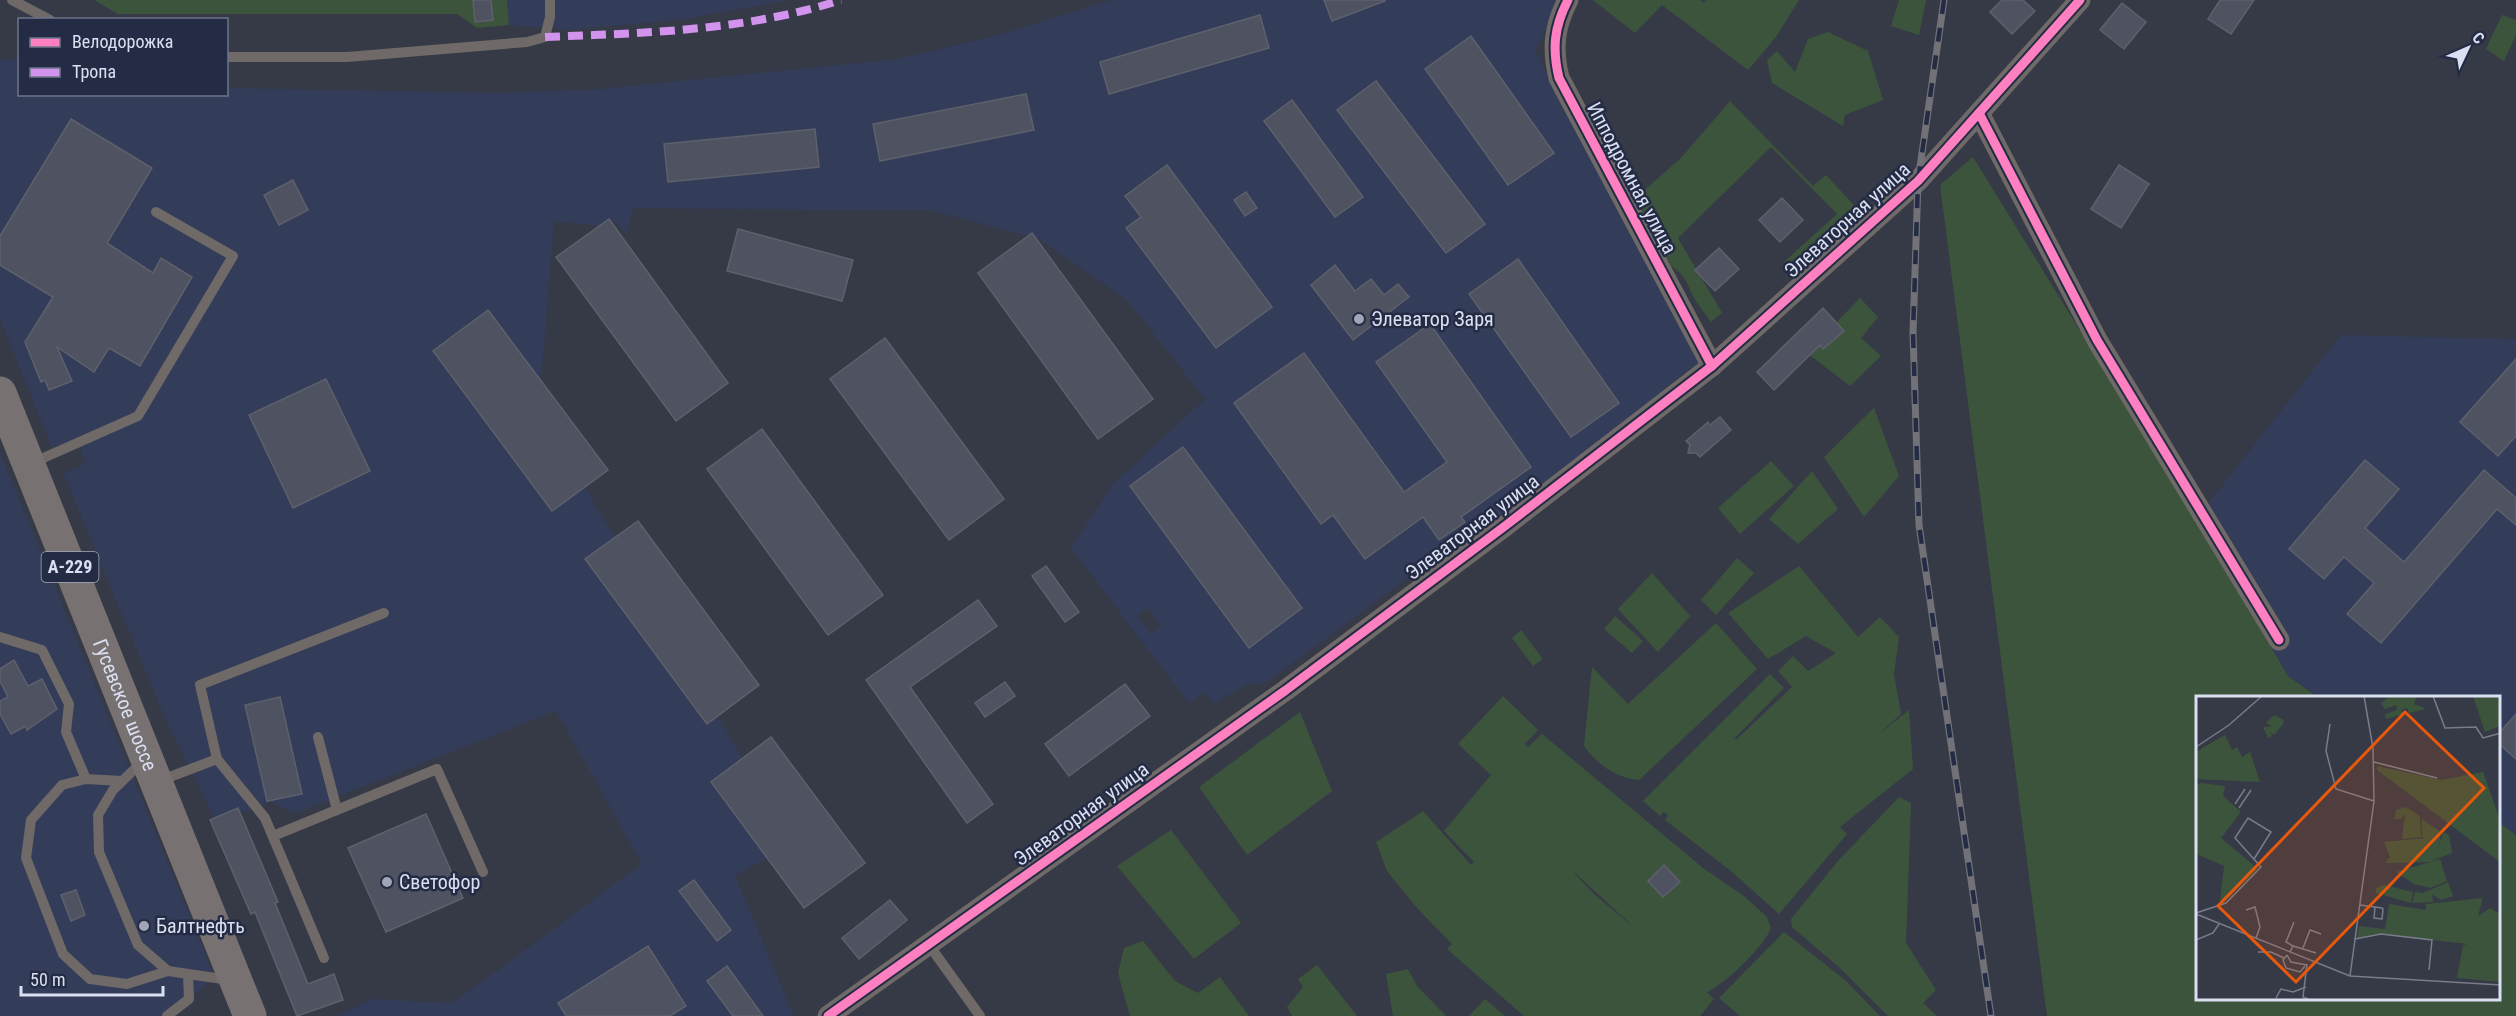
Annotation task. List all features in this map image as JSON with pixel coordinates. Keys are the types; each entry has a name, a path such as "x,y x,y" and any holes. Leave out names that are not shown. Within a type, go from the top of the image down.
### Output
{"highway":[{"name":"Гусевское шоссе","path":"0,393 250,1016"}],"street":[{"name":"Ипподромная улица","path":"1568,0 1556,32 1553,53 1559,78 1712,366"},
{"name":"Элеваторная улица","path":"828,1016 1296,682 1496,533 1712,366 1918,181 2080,0"},
{"path":"1979,113 2097,340 2279,640"}],"lane":[{"path":"12,0 46,18"},
{"path":"228,57 347,57 527,42 545,37 550,17 550,0"},
{"path":"28,464 138,416 232,256 156,212"},
{"path":"324,958 265,818 217,759 200,685 384,613"},
{"path":"0,637 42,650 69,704 66,732 86,779"},
{"path":"318,737 337,810"},
{"path":"217,759 151,770 122,781 86,779 62,785 31,820 27,858 63,954 90,979 127,984 168,971 236,981"},
{"path":"273,836 437,769 483,872"},
{"path":"122,781 113,790 98,815 99,852 138,945 168,971"},
{"path":"929,945 980,1016"},
{"path":"168,1016 189,999 188,975"}],"shaded area":[{"path":"507,0 790,0 685,19 570,30 509,25"},
{"path":"1111,0 1562,0 1535,50 1699,363 1666,387 1647,407 1497,519 1489,522 1486,520 1271,679 1261,684 1248,684 1214,703 1205,692 1189,703 1071,548 1113,484 1205,399 1126,299 1037,238 932,211 633,208 626,235 616,221 608,227 554,221 539,408 792,844 735,876 794,1016 337,1016 372,999 453,1003 642,864 556,711 293,814 272,802 216,822 165,718 63,473 85,464 78,443 53,451 0,319 0,59 18,61 18,96 228,96 228,88 500,93 601,89 898,59 998,35","holes":["1148,608 1161,626 1151,634 1137,616"]},
{"path":"2341,335 2516,339 2516,835 2501,824 2501,696 2316,696 2288,676 2196,519"},
{"path":"0,452 215,978 167,1016 0,1016"}],"green space":[{"path":"94,0 507,0 509,25 477,28 457,14 118,14"},
{"path":"1593,0 1700,0 1704,3 1706,0 1799,0 1776,37 1748,70 1662,5 1635,33"},
{"path":"1899,0 1926,0 1919,35 1891,26"},
{"path":"2502,15 2516,20 2516,35 2504,61 2486,49"},
{"path":"1828,32 1868,51 1883,100 1845,115 1843,126 1772,83 1767,60 1777,51 1795,72 1808,39"},
{"path":"1730,101 1813,186 1826,175 1863,215 1797,278 1783,263 1837,214 1771,147 1678,238 1722,313 1711,322 1696,301 1685,279 1672,267 1633,200 1681,158"},
{"path":"1973,157 2196,519 2288,676 2316,696 2196,696 2196,1001 2501,1001 2501,824 2516,835 2516,1016 2047,1016 1940,185"},
{"path":"1860,298 1878,317 1861,338 1881,356 1850,386 1807,353"},
{"path":"1874,408 1899,476 1864,517 1824,457"},
{"path":"1771,461 1794,486 1740,534 1718,508"},
{"path":"1812,471 1838,509 1798,544 1769,519"},
{"path":"1737,558 1754,573 1716,615 1701,600"},
{"path":"1799,566 1858,637 1880,617 1899,637 1894,674 1901,714 1878,735 1909,710 1913,769 1840,827 1847,834 1779,914 1731,871 1665,820 1668,815 1663,812 1660,816 1643,801 1770,674 1784,688 1735,738 1732,735 1736,740 1792,687 1778,671 1793,656 1808,671 1836,653 1806,636 1768,659 1728,613"},
{"path":"1652,573 1690,616 1658,652 1618,609"},
{"path":"1615,616 1643,641 1632,653 1604,629"},
{"path":"1716,623 1757,669 1639,780 1623,777 1601,765 1584,746 1592,667 1628,704"},
{"path":"1521,630 1543,659 1533,666 1512,638"},
{"path":"1503,696 1538,730 1525,744 1528,747 1542,734 1703,868 1744,896 1766,916 1771,927 1768,934 1744,964 1707,992 1714,999 1700,1016 1524,1016 1447,949 1452,944 1417,908 1387,871 1376,842 1423,811 1471,865 1474,862 1444,831 1491,775 1458,744","holes":["1575,873 1637,930 1595,895"]},
{"path":"1300,712 1332,791 1247,855 1199,787"},
{"path":"1899,797 1911,803 1906,943 1936,990 1923,1003 1937,1016 1888,1016 1841,969 1792,927 1791,919 1838,861"},
{"path":"1171,830 1241,923 1194,959 1117,866"},
{"path":"1784,932 1845,980 1880,1016 1740,1016 1719,998"},
{"path":"1143,941 1175,981 1198,993 1220,977 1249,1016 1130,1016 1118,973 1124,948"},
{"path":"1317,965 1357,1016 1292,1016 1287,1007 1303,987 1298,979"},
{"path":"1408,969 1417,986 1446,1016 1393,1016 1386,974"},
{"path":"1485,999 1505,1016 1469,1016"}],"building":[{"path":"473,0 491,0 493,20 475,22"},
{"path":"1324,0 1384,0 1385,1 1332,21"},
{"path":"2002,0 2023,0 2035,11 2012,34 1990,12"},
{"path":"2220,0 2254,0 2231,34 2208,19"},
{"path":"2122,3 2146,22 2124,49 2100,30"},
{"path":"1260,15 1269,48 1109,94 1100,62"},
{"path":"1471,36 1554,153 1508,185 1425,69"},
{"path":"1376,81 1485,224 1446,253 1337,110"},
{"path":"1026,94 1034,130 880,161 873,124"},
{"path":"1292,100 1363,197 1335,217 1264,121"},
{"path":"71,119 152,168 107,243 153,273 161,258 192,277 140,366 109,348 94,372 57,347 72,381 49,390 45,380 41,382 25,342 53,297 0,265 0,236"},
{"path":"815,129 819,167 668,182 664,144"},
{"path":"1167,165 1272,307 1216,348 1126,228 1141,217 1125,196"},
{"path":"2119,165 2149,184 2121,228 2091,209"},
{"path":"293,180 308,210 279,225 264,195"},
{"path":"1246,192 1257,208 1245,216 1234,200"},
{"path":"1782,198 1803,220 1780,242 1759,220"},
{"path":"609,219 728,383 676,421 556,257"},
{"path":"738,229 853,260 842,301 727,271"},
{"path":"1032,233 1153,399 1098,439 978,273"},
{"path":"1719,248 1739,269 1715,291 1695,270"},
{"path":"1518,259 1619,403 1571,437 1469,294"},
{"name":"Элеватор Заря","path":"1335,265 1355,291 1371,279 1384,295 1398,284 1409,297 1353,340 1311,285"},
{"path":"1823,308 1844,331 1823,349 1820,345 1774,390 1757,372"},
{"path":"488,310 608,470 552,511 433,351"},
{"path":"1430,324 1531,467 1461,517 1465,522 1439,540 1423,517 1365,559 1333,515 1321,524 1234,403 1304,353 1404,492 1447,462 1376,362"},
{"path":"885,338 1004,499 949,540 830,379"},
{"path":"2516,359 2516,436 2498,456 2460,422"},
{"path":"326,379 370,471 293,508 249,415"},
{"path":"1720,417 1731,430 1700,457 1696,453 1688,453 1690,445 1686,441 1708,422 1710,425"},
{"path":"762,429 883,595 828,635 707,469"},
{"path":"1183,447 1302,608 1249,648 1130,486"},
{"path":"2365,460 2399,489 2365,528 2404,562 2484,470 2516,498 2516,525 2497,509 2381,643 2347,614 2374,583 2344,557 2324,579 2289,549"},
{"path":"638,521 759,685 707,724 585,559"},
{"path":"1046,566 1079,612 1065,622 1032,576"},
{"path":"978,600 997,626 910,687 993,804 967,823 866,680"},
{"path":"14,660 28,686 42,679 57,709 27,730 26,726 11,734 0,714 0,701 8,697 0,681 0,669"},
{"path":"1005,682 1015,696 985,717 975,703"},
{"path":"1125,684 1150,716 1069,776 1045,744"},
{"path":"280,697 302,794 267,801 245,705"},
{"path":"2516,714 2516,759 2501,746 2501,731"},
{"path":"771,737 865,863 804,908 711,782"},
{"path":"238,808 278,902 275,903 308,984 334,974 343,1000 297,1016 255,912 251,914 210,820"},
{"path":"426,814 463,898 386,932 348,848"},
{"path":"1664,865 1680,882 1663,897 1648,881"},
{"path":"694,880 731,930 717,941 679,891"},
{"path":"76,890 85,915 71,921 61,895"},
{"path":"890,900 907,920 859,959 842,938"},
{"path":"648,946 686,1006 670,1016 566,1016 558,1003"},
{"path":"727,966 763,1016 733,1016 707,981"}],"railway":[{"path":"1944,0 1918,181 1913,333 1919,525 1991,1016"}],"marked path":[{"path":"545,37 695,29 769,18 841,0"}],"cycle path":[{"path":"1568,0 1557,29 1555,57 1559,78 1712,366"},
{"path":"828,1016 1286,690 1505,526 1712,366 1918,181 2080,0"},
{"path":"1979,113 2097,340 2279,640"}],"place":[{"name":"Элеватор Заря","path":"1359,319"},
{"name":"Светофор","path":"387,882"},
{"name":"Балтнефть","path":"144,926"}]}
